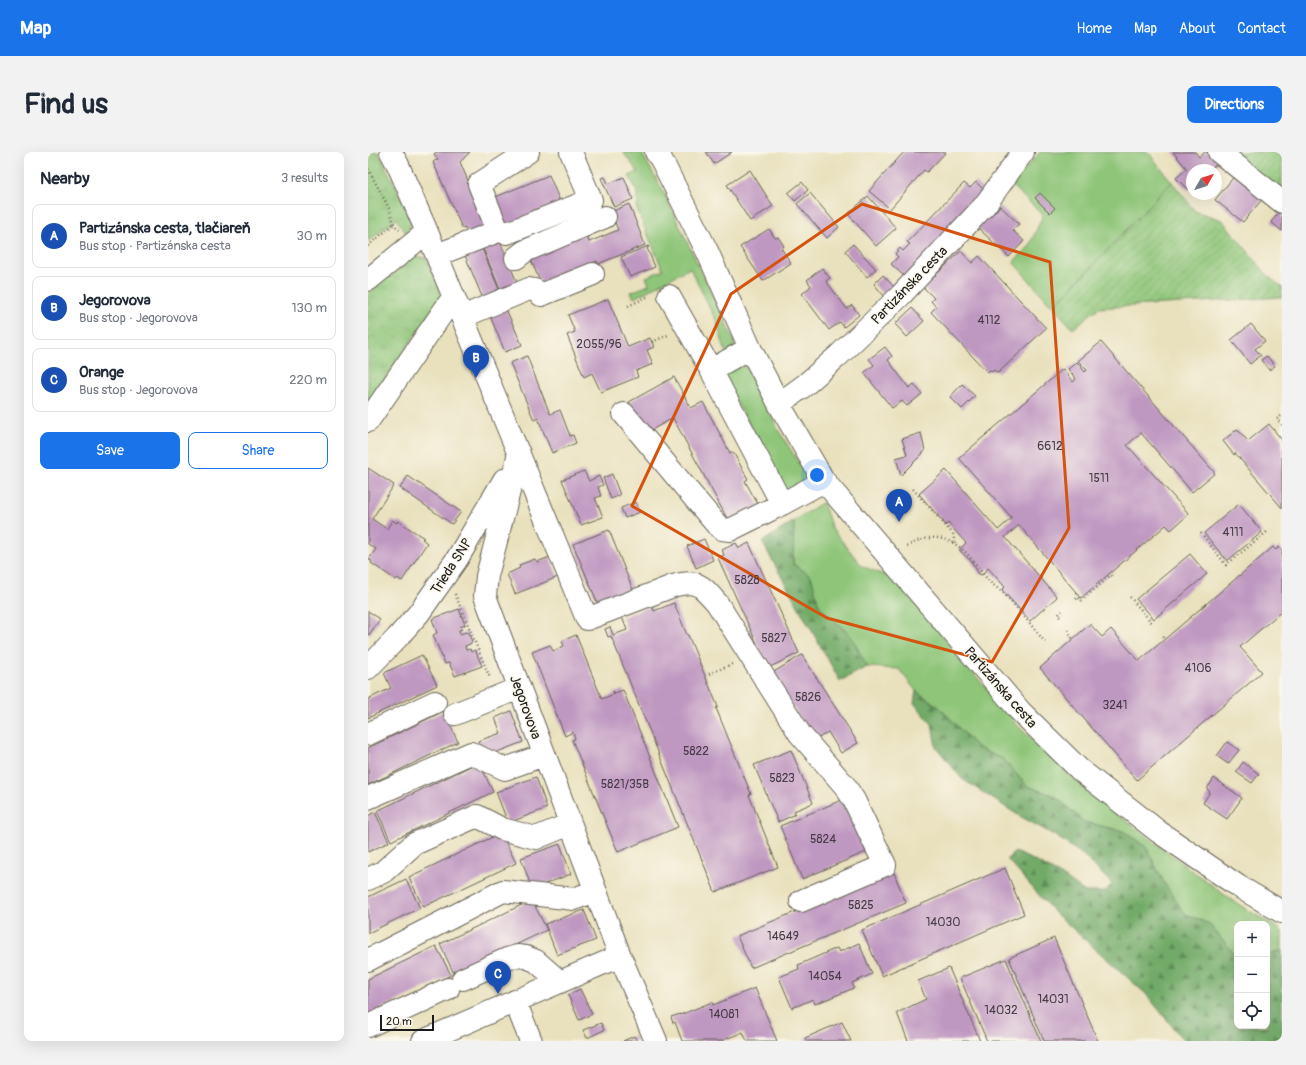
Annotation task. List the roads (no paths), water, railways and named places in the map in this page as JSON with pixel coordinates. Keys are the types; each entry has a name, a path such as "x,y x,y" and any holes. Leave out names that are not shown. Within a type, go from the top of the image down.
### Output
{"street":[{"path":"528,152 479,184 528,289"},
{"path":"508,245 507,233 591,200 571,152"},
{"name":"Partizánska cesta","path":"656,152 661,159 708,253 750,348 779,404 824,481 1020,711 1080,770 1118,802 1165,837 1238,886 1282,912"},
{"name":"Partizánska cesta","path":"779,404 805,385 901,295 985,205 1023,152"},
{"path":"1219,152 1282,202"},
{"path":"398,156 419,238 437,255 587,619 687,582 698,585 706,590 717,603 800,734 845,786 854,800 885,865 801,901"},
{"path":"437,255 508,245 525,251 605,217"},
{"path":"368,280 419,238"},
{"path":"462,317 528,289 534,290 541,295 593,274"},
{"path":"368,421 454,296"},
{"path":"669,296 711,370 782,504"},
{"path":"711,370 750,348"},
{"path":"624,414 716,524 722,529 730,530 824,481"},
{"name":"Trieda SNP","path":"368,668 420,613 452,566 501,486 519,452"},
{"name":"Jegorovova","path":"519,452 487,576 485,596 595,891 620,956 656,1041"},
{"path":"452,566 487,576"},
{"path":"455,714 519,688"},
{"path":"368,734 435,702"},
{"path":"368,798 471,753 505,769 544,755"},
{"path":"368,879 383,872 414,844 477,816 502,829 536,838 570,824"},
{"path":"368,960 503,891 574,900 595,891"},
{"path":"368,1026 507,959 517,956 526,957 536,962 560,982"},
{"path":"425,1040 620,956"},
{"path":"515,1001 531,1041"},
{"path":"368,1032 377,1041"}],"place":[{"name":"Jegorovova","path":"476,378"},
{"name":"Partizánska cesta, tlačiareň","path":"899,522"},
{"name":"Orange","path":"498,994"}]}
